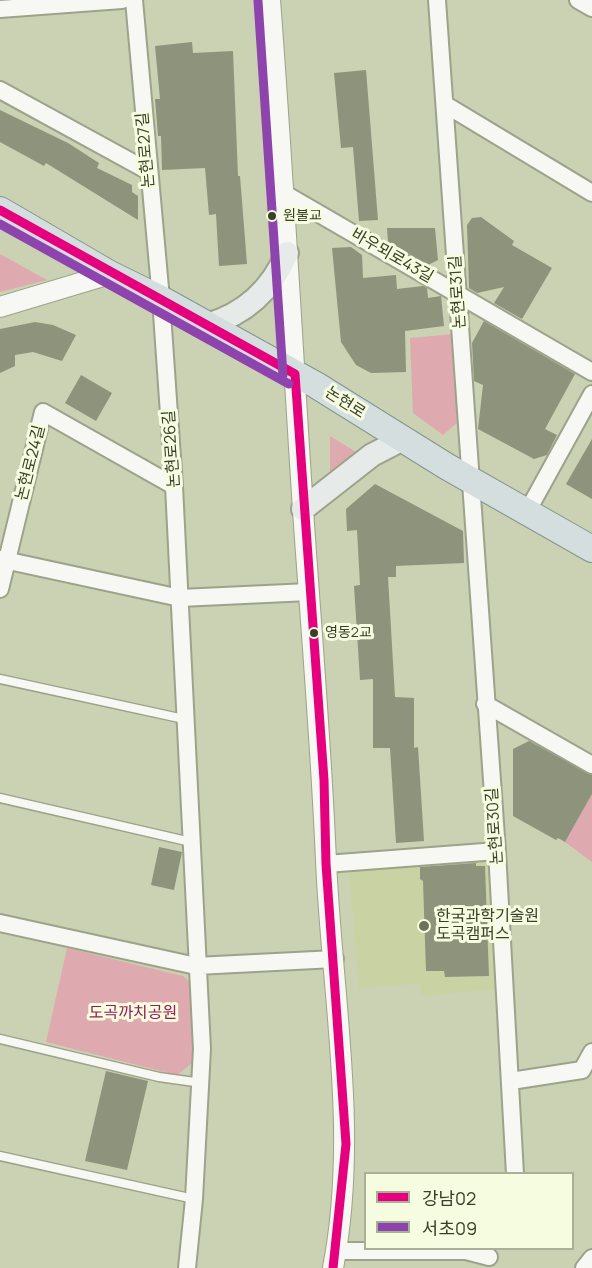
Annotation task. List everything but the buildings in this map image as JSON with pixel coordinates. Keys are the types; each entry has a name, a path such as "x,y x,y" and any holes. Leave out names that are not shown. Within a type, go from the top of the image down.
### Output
{"main road":[{"name":"논현로","path":"0,210 110,274 161,299 295,374 527,513 592,549"},
{"path":"207,325 229,317 252,302 280,271 287,253"},
{"path":"303,509 372,455 403,439"}],"street":[{"path":"0,9 122,0"},
{"name":"논현로27길","path":"135,0 148,171 161,299"},
{"path":"270,0 285,194 303,509 324,780 326,864 335,958 346,1144 334,1259 466,1251 490,1258"},
{"name":"논현로31길","path":"437,0 471,480"},
{"path":"578,0 592,8"},
{"path":"0,90 148,171"},
{"path":"446,105 592,193"},
{"name":"바우뫼로43길","path":"285,194 592,372"},
{"path":"0,307 110,274"},
{"name":"논현로26길","path":"161,299 180,598 202,1083 187,1268"},
{"path":"527,513 592,394"},
{"name":"논현로24길","path":"0,589 3,560 43,412 174,486"},
{"name":"논현로30길","path":"471,480 497,851 515,1172"},
{"path":"3,560 180,598 309,592"},
{"path":"485,704 592,765"},
{"path":"326,864 497,851"},
{"path":"0,922 196,966 335,958"},
{"path":"511,1081 582,1070 592,1052"},
{"path":"584,1268 592,1258"}],"lane":[{"path":"0,680 184,719"},
{"path":"0,798 191,842"},
{"path":"0,1039 159,1077 202,1083"},
{"path":"0,1156 194,1199"}],"shaded area":[{"name":"한국과학기술원 도곡캠퍼스","path":"489,858 499,989 422,995 421,983 359,988 349,869"}],"green space":[{"path":"0,254 47,280 0,292"},
{"path":"454,334 457,423 443,435 413,413 410,338"},
{"path":"330,436 356,452 330,474"},
{"path":"592,794 592,862 565,842"},
{"name":"도곡까치공원","path":"67,948 183,976 189,981 196,1060 177,1075 46,1042"}],"transit line":[{"name":"서초09","path":"258,1 283,375"},
{"name":"강남02","path":"0,210 295,374"},
{"name":"서초09","path":"0,224 289,384"},
{"name":"강남02","path":"295,374 324,780 326,864 346,1144 333,1268"}],"place":[{"name":"원불교","path":"272,216"},
{"name":"영동2교","path":"314,633"},
{"name":"한국과학기술원 도곡캠퍼스","path":"424,926"}]}
